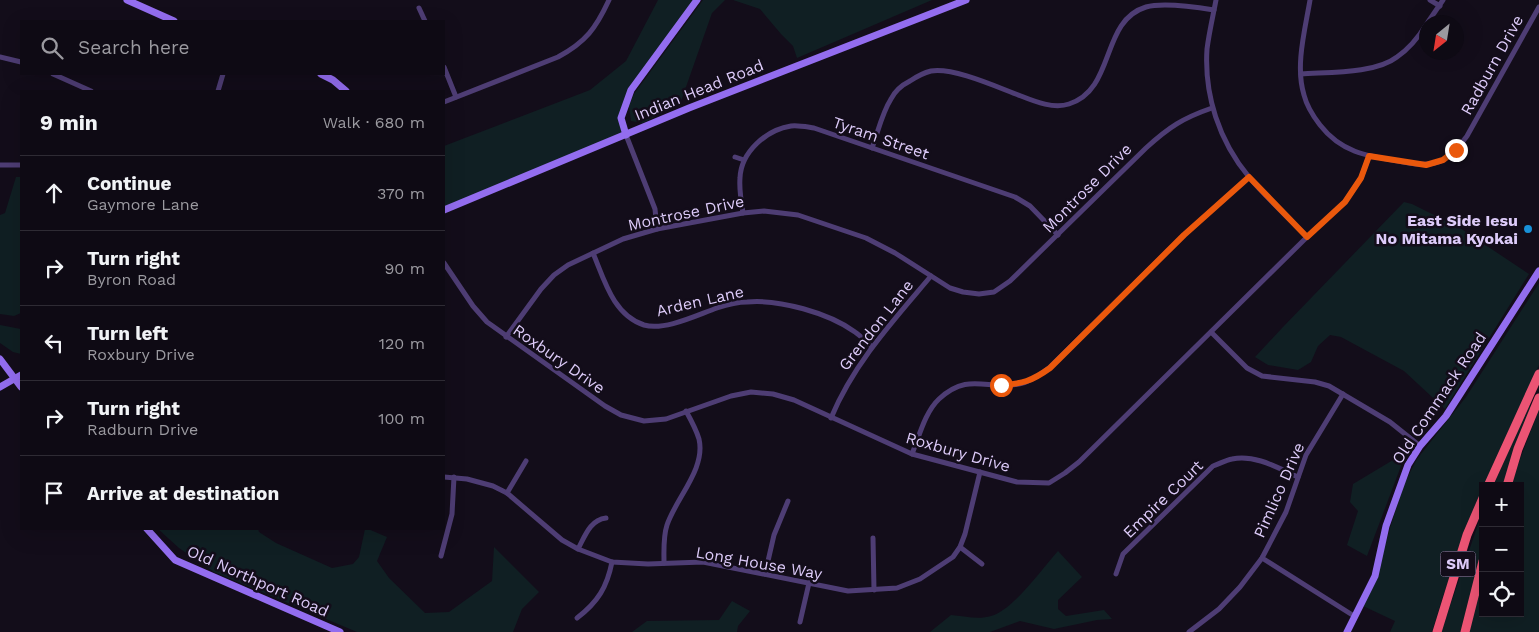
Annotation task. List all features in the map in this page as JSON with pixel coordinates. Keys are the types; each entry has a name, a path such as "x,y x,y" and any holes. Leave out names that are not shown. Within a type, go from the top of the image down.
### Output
{"highway":[{"path":"1490,482 1539,374"},
{"path":"1507,482 1539,398"},
{"name":"SM","path":"1437,632 1467,535 1479,507"},
{"name":"SM","path":"1465,632 1480,572"}],"main road":[{"path":"127,0 172,20"},
{"path":"626,135 620,118 631,90 697,0"},
{"name":"Indian Head Road","path":"445,210 689,108 966,0"},
{"path":"323,75 333,80 345,90"},
{"name":"Old Commack Road","path":"1347,632 1375,576 1386,526 1398,488 1408,465 1420,446 1446,416 1539,271"},
{"path":"0,359 20,386"},
{"path":"0,387 20,376"},
{"name":"Old Northport Road","path":"149,530 175,560 340,632"}],"street":[{"path":"445,102 558,57 574,48 589,36 600,21 609,0"},
{"path":"1216,0 1208,49 1207,78 1212,108 1224,137 1249,177 1307,237"},
{"name":"Radburn Drive","path":"1310,0 1301,74 1303,94 1312,115 1329,136 1345,148 1369,156 1426,165 1443,160 1456,150 1467,136 1539,7"},
{"path":"1430,0 1440,6"},
{"path":"1434,15 1443,0"},
{"path":"872,148 891,98 902,85 917,76 931,71 949,72 1037,102 1052,105 1068,104 1080,99 1091,90 1100,77 1116,34 1124,22 1135,13 1146,7 1161,6 1190,6 1214,10"},
{"path":"419,8 425,20"},
{"path":"1301,74 1342,72 1371,68 1396,59 1419,36"},
{"path":"0,57 20,62"},
{"path":"445,70 456,97"},
{"path":"55,75 89,90"},
{"path":"218,90 223,75"},
{"name":"Montrose Drive","path":"506,337 541,289 554,275 568,265 623,239 658,229 743,213 764,211 798,215 866,238 895,253 950,288 979,294 994,292 1010,282 1168,128 1194,114 1212,108"},
{"name":"Tyram Street","path":"744,160 757,143 774,131 792,126 814,128 1015,198 1030,206 1058,235"},
{"path":"626,135 655,209 658,229"},
{"name":"Roxbury Drive","path":"445,264 473,306 487,322 621,416 644,421 666,419 731,396 751,392 773,394 794,400 912,454 1017,482 1030,484 1049,483 1079,462 1307,237 1345,202 1361,178 1369,156"},
{"path":"735,157 744,160 740,177 743,213"},
{"path":"0,165 20,165"},
{"path":"912,454 929,413 938,400 952,389 968,383 1019,384 1036,378 1050,368 1184,235 1249,177"},
{"name":"Arden Lane","path":"593,253 618,307 629,317 644,325 661,326 719,308 746,302 770,302 806,310 836,321 854,332 872,347"},
{"name":"Grendon Lane","path":"831,418 850,377 872,347 931,276"},
{"path":"1212,332 1247,368 1262,376 1315,382 1329,386 1390,422 1420,446"},
{"name":"Pimlico Drive","path":"1189,632 1219,609 1240,587 1262,558 1286,512 1306,455 1343,394"},
{"path":"664,563 664,539 667,525 699,456 700,442 686,411"},
{"name":"Empire Court","path":"1116,574 1123,554 1213,466 1232,459 1248,458 1269,464 1298,477"},
{"path":"507,493 526,461"},
{"path":"980,472 965,534 960,546 982,564"},
{"name":"Long House Way","path":"445,477 480,481 507,493 550,531 578,549 612,562 703,562 848,591 874,590 897,588 920,579 953,558 960,546"},
{"path":"441,556 452,514 454,477"},
{"path":"765,574 774,535 788,501"},
{"path":"578,549 592,523 606,518"},
{"path":"873,538 874,590"},
{"path":"1262,558 1354,616"},
{"path":"577,618 589,609 602,593 612,562"},
{"path":"800,622 808,583"}],"shaded area":[{"path":"658,0 697,0 631,90 621,118 626,135 445,210 445,146 590,90 626,61"},
{"path":"703,0 725,0 712,13 680,104 643,123 631,121 629,106 634,94"},
{"path":"733,0 932,0 797,58 793,46 760,9"},
{"path":"16,177 20,177 20,313 14,316 0,314 0,215 5,213"},
{"path":"1404,202 1412,204 1460,228 1529,274 1445,409 1404,371 1341,337 1330,335 1318,346 1311,362 1298,370 1268,365 1255,357 1283,327"},
{"path":"1539,283 1539,365 1487,482 1479,482 1479,501 1443,596 1432,632 1390,632 1395,621 1363,606 1376,578 1404,484 1417,459 1466,397"},
{"path":"0,325 20,329 20,354 13,352 0,343"},
{"path":"1528,405 1532,407 1504,482 1495,482"},
{"path":"1539,409 1539,632 1469,632 1479,591 1479,617 1524,617 1524,482 1512,482"},
{"path":"1404,458 1367,556 1347,545 1358,511 1350,502 1353,484 1393,460"},
{"path":"1479,522 1479,565 1462,632 1441,632"},
{"path":"159,530 258,530 276,543 332,568 353,564 359,557 365,530 370,530 387,537 377,561 389,578 425,613 449,612 492,581 494,547 539,592 522,609 513,632 357,632 214,572 179,548"},
{"path":"1058,551 1082,577 1058,600 1058,609 1066,616 1104,610 1112,619 1097,620 1054,629 1020,621 990,632 930,632 951,615 981,618 1000,612 1018,598"},
{"path":"732,601 750,611 738,626 737,632 632,632 647,621 719,620"}],"place":[{"name":"East Side Iesu No Mitama Kyokai","path":"1528,229"}],"route":[{"path":"1001,385 1019,384 1036,378 1050,368 1184,235 1249,177 1307,237 1345,202 1361,178 1369,156 1426,165 1443,160 1456,150"}]}
